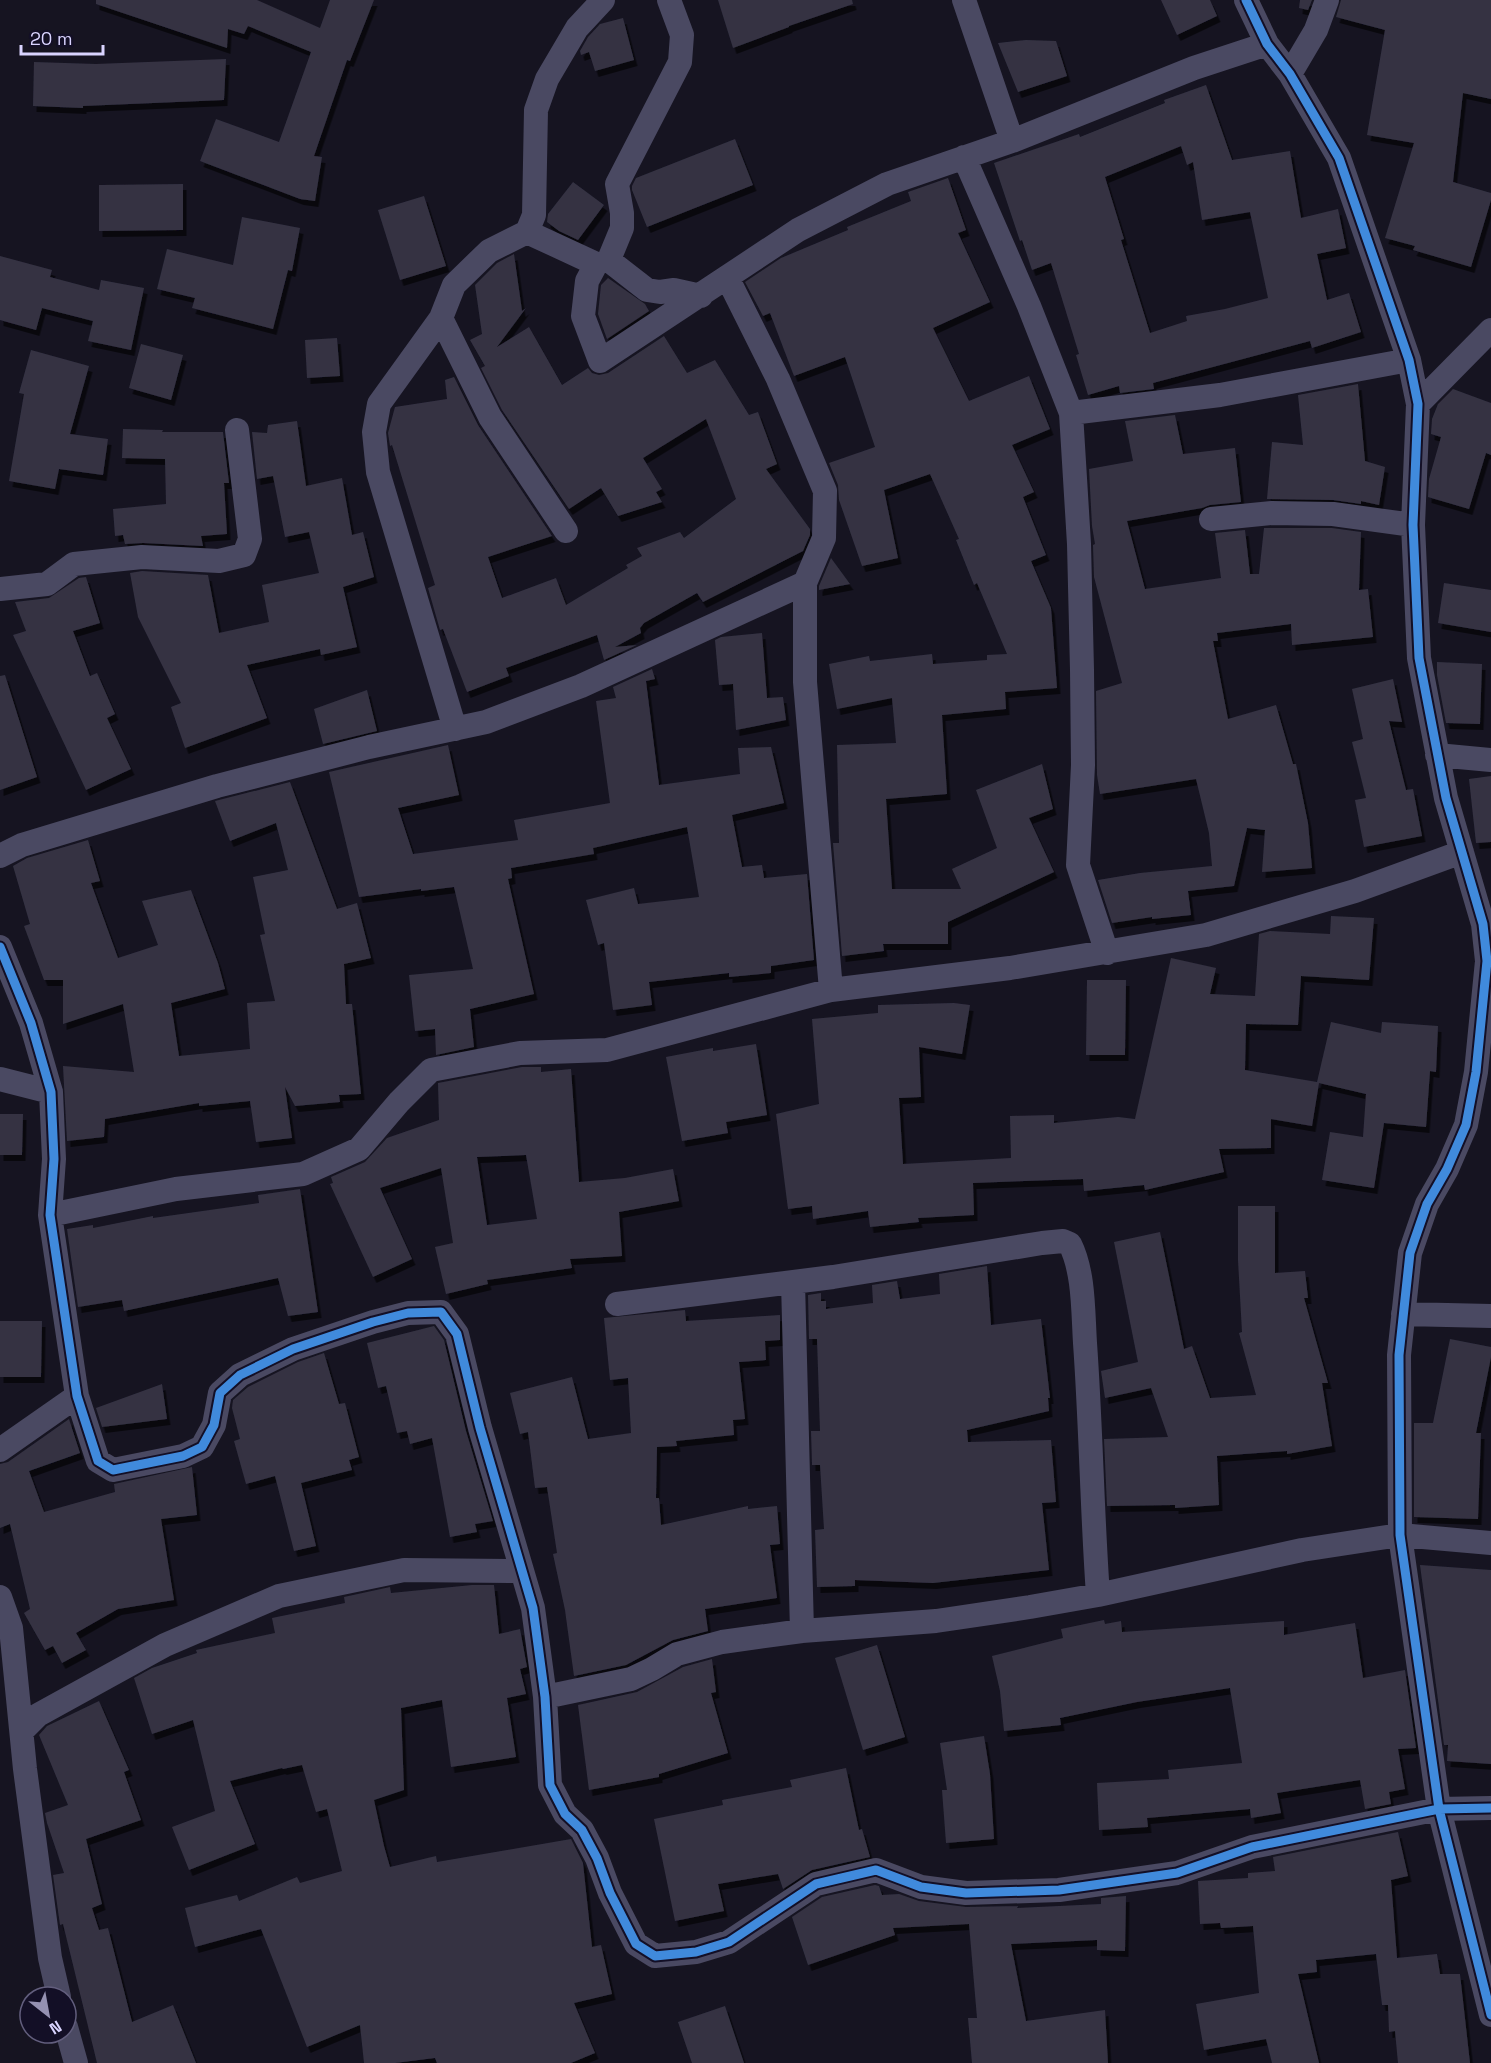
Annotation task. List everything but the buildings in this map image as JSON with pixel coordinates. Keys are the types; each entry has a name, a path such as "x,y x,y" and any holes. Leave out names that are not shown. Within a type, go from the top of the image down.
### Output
{"street":[{"path":"455,729 378,472 374,432 378,404 441,318 454,285 489,251 527,232 534,215 536,110 547,79 577,28 603,0"},
{"path":"669,0 682,36 680,62 617,184 622,228 610,257 611,262 647,290 660,292 674,290 701,296"},
{"path":"964,0 1012,141"},
{"path":"1246,0 1267,44 1290,74 1340,158 1409,360 1418,404 1413,525 1419,658 1446,798 1483,924 1487,961 1486,1025 1466,1125 1447,1168 1427,1204 1410,1253 1399,1355 1401,1535 1439,1809 1491,2015"},
{"path":"1290,74 1316,30 1327,0"},
{"path":"527,232 594,263 594,268 587,281 583,316 600,361 728,279 798,230 887,184 1012,141 1194,68 1267,44"},
{"path":"964,157 1029,306 1071,413 1079,544 1082,659 1083,765 1078,865 1107,953"},
{"path":"728,279 778,379 825,491 824,538 805,583 805,682 831,990"},
{"path":"441,318 490,417 566,531"},
{"path":"1418,404 1491,330"},
{"path":"1071,413 1220,395 1409,360"},
{"path":"0,589 47,584 74,564 142,557 219,561 244,555 250,539 237,430"},
{"path":"1211,519 1272,513 1333,514 1413,525"},
{"path":"0,856 22,845 217,786 369,747 486,722 580,686 805,583"},
{"path":"1437,755 1491,760"},
{"path":"50,1215 177,1189 303,1174 359,1149 399,1102 431,1070 520,1053 607,1050 831,990 1010,968 1206,935 1355,891 1462,852"},
{"path":"0,947 31,1023 51,1092 54,1159 50,1215 77,1396 98,1461 112,1470 183,1456 202,1447 214,1425 220,1393 240,1375 293,1349 373,1322 408,1313 441,1312 458,1334 480,1428 533,1608 545,1697 550,1785 565,1814 582,1830 636,1944 655,1956 696,1952 729,1942 816,1884 876,1870 921,1887 966,1893 1059,1890 1177,1873 1252,1847 1439,1809 1491,1808"},
{"path":"0,1079 51,1092"},
{"path":"618,1304 833,1278 1042,1243 1063,1241 1070,1244 1080,1282 1084,1328 1090,1420 1092,1521 1098,1595"},
{"path":"793,1282 802,1631"},
{"path":"1403,1314 1491,1316"},
{"path":"0,1450 77,1396"},
{"path":"545,1697 631,1679 652,1670 677,1654 711,1645 802,1631 936,1621 1030,1607 1098,1595 1302,1550 1401,1535 1491,1544"},
{"path":"22,1731 38,1715 165,1645 279,1596 404,1570 522,1571"},
{"path":"0,1597 11,1628 25,1768 50,1958 56,1985"},
{"path":"71,2045 76,2063"}],"cycle path":[{"path":"1246,0 1267,44 1290,74 1339,158 1409,360 1418,404 1413,525 1419,658 1446,798 1483,924 1487,961 1476,1072 1466,1125 1447,1169 1427,1204 1410,1253 1399,1355 1400,1535 1439,1809 1491,2015"},
{"path":"0,947 31,1023 51,1092 54,1159 50,1215 77,1396 98,1461 113,1470 183,1456 202,1447 214,1425 220,1393 240,1375 293,1349 373,1322 408,1313 441,1312 457,1334 480,1428 533,1608 545,1697 550,1785 565,1814 582,1830 636,1944 655,1956 696,1952 729,1942 816,1884 876,1870 921,1887 966,1893 1059,1890 1177,1873 1252,1847 1439,1809 1491,1808"}]}
